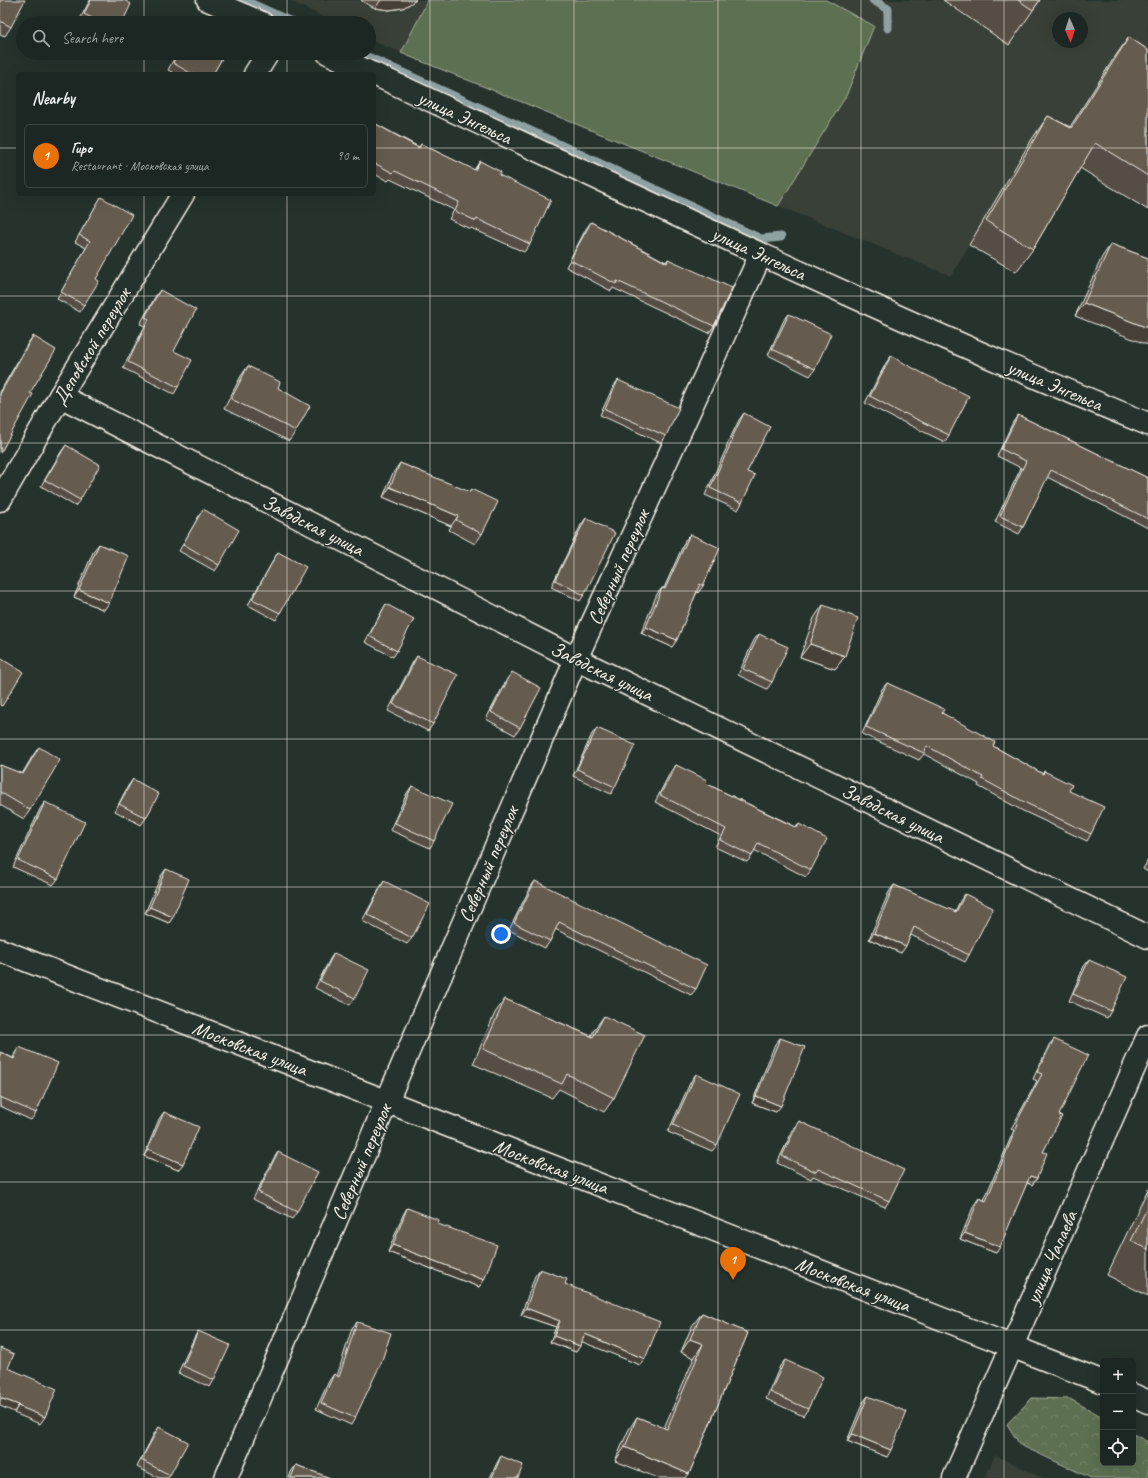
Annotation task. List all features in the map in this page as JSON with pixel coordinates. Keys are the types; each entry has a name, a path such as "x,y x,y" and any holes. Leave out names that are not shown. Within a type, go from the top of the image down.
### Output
{"street":[{"path":"208,0 246,16"},
{"path":"256,72 264,60"},
{"name":"улица Энгельса","path":"343,60 370,72"},
{"name":"улица Энгельса","path":"376,75 761,254 1041,380 1148,424"},
{"name":"Деповской переулок","path":"0,500 60,396 181,196"},
{"name":"Северный переулок","path":"226,1478 576,659 761,254"},
{"name":"Заводская улица","path":"60,396 576,659 1148,937"},
{"name":"Московская улица","path":"0,950 1012,1345 1100,1381"},
{"name":"улица Чапаева","path":"954,1478 1148,1036"},
{"path":"1136,1396 1148,1402"}],"shaded area":[{"path":"289,0 1148,0 1148,84 1112,61 1055,152 1032,139 951,276 376,42 376,16 322,16"},
{"path":"995,1455 1043,1478 985,1478"}],"green space":[{"path":"428,0 826,0 874,26 846,96 778,206 401,53"},
{"path":"1032,1398 1070,1399 1100,1415 1100,1466 1136,1466 1136,1436 1148,1442 1148,1478 1091,1478 1020,1445 1007,1424"}],"building":[{"path":"0,0 25,0 11,27 0,21"},
{"path":"91,0 124,0 131,4 125,16 88,16 84,14"},
{"path":"1018,0 1040,0 1033,10"},
{"path":"1129,37 1148,50 1148,176 1095,143 1033,249 986,221 1048,116 1071,128"},
{"path":"174,60 221,60 214,72 189,72 173,63"},
{"path":"376,124 419,148 421,144 475,170 480,161 501,172 499,175 551,200 530,244 477,219 476,221 455,211 459,202 395,171 393,173 376,164"},
{"path":"101,197 132,215 96,279 99,281 84,305 61,292 90,241 79,235"},
{"path":"591,222 667,263 668,259 732,288 714,326 617,281 616,284 570,260"},
{"path":"1111,244 1148,258 1148,328 1084,303"},
{"path":"160,290 196,310 174,351 192,360 178,387 128,362 149,319 145,317"},
{"path":"789,314 831,334 815,369 772,349"},
{"path":"33,336 56,350 30,393 33,394 2,450 0,448 0,394"},
{"path":"891,356 969,396 949,435 904,413 903,414 870,396"},
{"path":"248,366 280,382 278,388 310,406 296,431 231,399"},
{"path":"618,380 679,408 666,436 605,409"},
{"path":"744,413 770,427 747,472 755,475 742,503 710,488"},
{"path":"1018,415 1148,478 1148,519 1051,470 1023,527 1000,516 1026,461 1001,449"},
{"path":"66,445 100,465 80,500 45,480"},
{"path":"400,463 470,492 471,489 498,502 482,534 456,520 458,516 390,487"},
{"path":"203,509 239,530 219,565 183,544"},
{"path":"586,518 615,533 584,595 555,580"},
{"path":"690,534 720,548 703,586 700,584 677,640 646,627 662,588 665,589"},
{"path":"99,544 129,556 109,603 79,590"},
{"path":"278,552 306,567 280,613 252,599"},
{"path":"386,604 414,619 397,651 369,636"},
{"path":"823,605 858,618 845,656 810,644"},
{"path":"759,634 788,647 772,682 743,669"},
{"path":"417,656 458,675 433,724 393,704"},
{"path":"0,658 23,672 2,706 0,705"},
{"path":"512,672 541,688 520,728 491,712"},
{"path":"887,683 944,709 942,713 995,742 993,746 1043,774 1044,771 1072,785 1069,791 1104,807 1091,834 1028,804 982,779 983,777 927,746 924,753 866,727"},
{"path":"597,728 635,745 615,787 577,769"},
{"path":"39,747 60,760 30,810 0,792 0,765 23,774"},
{"path":"676,765 707,780 705,783 797,828 799,824 827,839 811,870 758,843 752,856 720,840 726,829 660,795"},
{"path":"133,779 159,794 146,818 119,804"},
{"path":"412,786 452,804 434,841 395,823"},
{"path":"45,802 85,822 58,879 18,860"},
{"path":"166,869 189,879 173,917 150,907"},
{"path":"384,881 430,904 412,938 367,914"},
{"path":"535,881 707,965 696,989 559,922 550,941 514,923"},
{"path":"894,885 956,912 965,894 993,908 969,955 914,927 906,946 874,933"},
{"path":"334,953 369,970 355,998 320,981"},
{"path":"1089,960 1127,977 1111,1011 1073,994"},
{"path":"505,999 593,1037 604,1016 645,1035 614,1098 567,1074 562,1084 483,1049"},
{"path":"780,1038 805,1047 781,1106 756,1096"},
{"path":"1054,1039 1088,1055 1059,1115 1062,1116 1043,1152 1047,1153 1037,1178 1030,1176 1000,1247 965,1233 979,1198 986,1201 1018,1124 1016,1123 1042,1074 1037,1072"},
{"path":"19,1047 58,1063 36,1113 0,1097 0,1052 14,1059"},
{"path":"696,1074 740,1094 717,1145 673,1125"},
{"path":"164,1112 199,1127 183,1164 148,1149"},
{"path":"799,1121 904,1170 889,1201 818,1169 816,1172 782,1156"},
{"path":"278,1152 318,1172 297,1212 258,1192"},
{"path":"1148,1206 1148,1249 1131,1241"},
{"path":"407,1208 439,1220 438,1224 497,1245 484,1280 393,1245"},
{"path":"540,1269 567,1279 565,1284 660,1322 645,1359 585,1334 580,1346 554,1336 560,1321 526,1308"},
{"path":"702,1313 748,1333 689,1474 625,1447 637,1417 667,1429 703,1344 690,1339"},
{"path":"357,1322 391,1333 381,1363 355,1418 321,1403 334,1374 339,1377"},
{"path":"198,1331 230,1345 214,1380 183,1366"},
{"path":"0,1348 14,1354 8,1368 57,1389 45,1417 0,1398"},
{"path":"785,1360 823,1377 808,1409 770,1392"},
{"path":"868,1396 907,1412 891,1450 852,1434"},
{"path":"159,1427 188,1442 170,1475 141,1460"},
{"path":"501,1456 523,1465 518,1478 492,1478"},
{"path":"296,1465 330,1478 291,1478"}],"waterway":[{"path":"243,0 278,16"},
{"path":"873,0 888,9 888,28"},
{"path":"374,60 761,239 781,237"}],"place":[{"name":"Гиро","path":"733,1280"}]}
